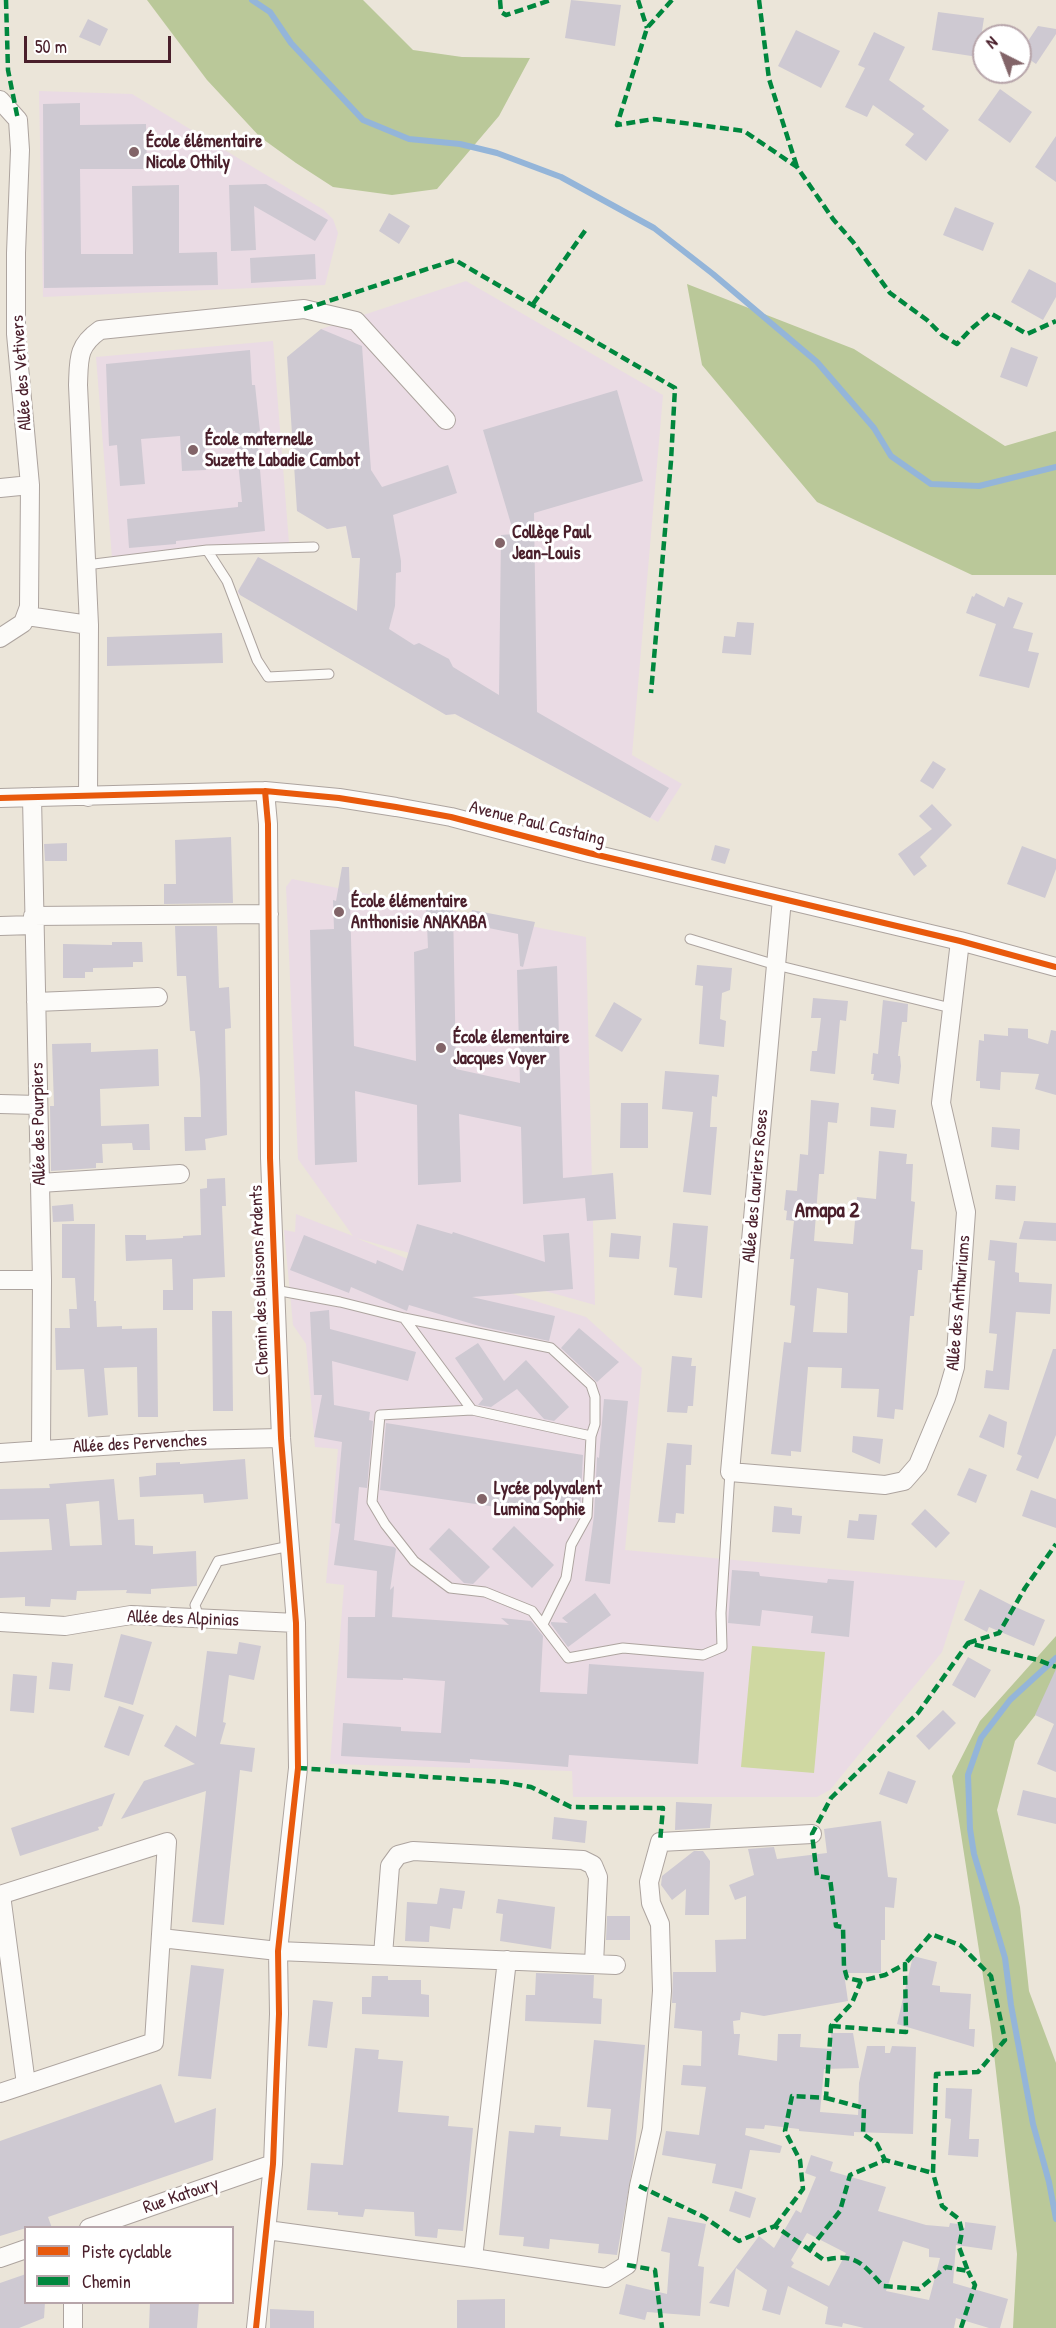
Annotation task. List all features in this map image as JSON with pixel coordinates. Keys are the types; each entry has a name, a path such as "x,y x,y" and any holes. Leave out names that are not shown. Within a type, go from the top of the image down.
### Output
{"street":[{"name":"Allée des Vetivers","path":"0,100 18,120 20,150 9,180 8,334 30,485 27,616"},
{"path":"88,797 89,625 78,385 79,356 84,343 100,330 304,309 356,321 446,420"},
{"path":"0,488 30,485"},
{"path":"0,638 15,630 27,616 89,625"},
{"name":"Avenue Paul Castaing","path":"0,798 265,791 339,798 451,817 960,941 1056,967"},
{"name":"Chemin des Buissons Ardents","path":"256,2328 273,2164 279,2014 278,1951 298,1768 296,1623 281,1438 270,1158 268,824 265,791"},
{"name":"Allée des Pourpiers","path":"32,797 42,1280 42,1450"},
{"name":"Allée des Lauriers Roses","path":"730,1472 782,899"},
{"path":"0,926 33,920 269,914"},
{"name":"Allée des Anthuriums","path":"730,1472 885,1485 904,1481 918,1465 946,1398 955,1367 966,1230 964,1199 945,1129 941,1103 960,941"},
{"path":"36,1002 158,997"},
{"path":"0,1104 38,1105"},
{"path":"40,1183 180,1174"},
{"path":"0,1280 42,1280"},
{"name":"Allée des Pervenches","path":"0,1452 191,1440 281,1438"},
{"name":"Allée des Alpinias","path":"0,1622 65,1626 131,1615 296,1623"},
{"path":"267,2230 606,2278 627,2265 639,2186 652,2129 662,1990 660,1924 651,1903 649,1882 660,1842 812,1834"},
{"path":"0,2093 154,2042 167,1842 1,1895 26,2084"},
{"path":"383,1955 390,1866 398,1856 413,1851 583,1860 593,1865 598,1877 594,1964"},
{"path":"161,1938 278,1951 616,1965"},
{"path":"472,2258 507,1960"},
{"name":"Rue Katoury","path":"94,2226 273,2164"},
{"path":"0,2258 24,2250"},
{"path":"73,2304 73,2328"}],"lane":[{"path":"86,565 207,550 314,547"},
{"path":"207,550 227,581 257,660 268,677 329,674"},
{"path":"690,939 776,965 951,1008"},
{"path":"275,1290 551,1348 591,1384 595,1397 595,1424 591,1436 587,1516 571,1545 566,1578 543,1624"},
{"path":"404,1318 472,1410"},
{"path":"591,1436 472,1410 380,1415 372,1502 385,1524 414,1562 450,1588 485,1592 532,1611 568,1658 623,1648 703,1655 722,1647 721,1613 730,1472"},
{"path":"199,1618 195,1605 218,1561 290,1546"}],"shaded area":[{"name":"École élémentaire Nicole Othily","path":"39,91 132,94 324,210 333,219 338,233 325,285 43,297"},
{"name":"Collège Paul Jean-Louis","path":"466,281 663,395 632,755 682,784 658,822 455,714 446,715 237,593 258,557 357,611 360,558 352,558 346,526 327,529 321,329"},
{"name":"École maternelle Suzette Labadie Cambot","path":"273,341 289,543 112,558 96,357"},
{"name":"Lycée polyvalent Lumina Sophie","path":"292,879 586,937 595,1305 356,1238 428,1267 586,1317 642,1368 625,1550 965,1581 942,1652 830,1790 817,1797 573,1797 572,1771 330,1764 344,1585 326,1583 338,1449 315,1447 306,1344 293,1325 284,1230 295,1232 296,1214 353,1236 298,1159 286,887"}],"green space":[{"path":"147,0 363,0 413,50 462,57 530,58 499,116 437,189 392,195 333,187 260,137 207,80"},
{"path":"687,284 854,349 1005,446 1056,431 1056,575 972,575 817,502 702,365"},
{"path":"1056,1636 1056,1689 1015,1741 997,1810 1020,1907 1029,1991 1056,2063 1056,2328 1013,2328 1017,2254 991,2028 952,1776 980,1721"},
{"path":"752,1646 825,1652 814,1773 741,1767"}],"building":[{"path":"571,0 621,5 615,46 565,38"},
{"path":"938,12 984,18 983,24 972,24 972,56 932,50"},
{"path":"88,19 108,29 100,46 79,37"},
{"path":"1038,26 1056,29 1056,34 1036,64 1032,61 1032,35"},
{"path":"796,30 840,51 821,88 778,66"},
{"path":"874,32 905,47 889,80 925,106 922,109 949,130 926,161 905,145 914,134 873,105 867,117 845,107 865,68 858,65"},
{"path":"1000,89 1032,112 1010,143 978,120"},
{"path":"80,103 80,125 146,124 147,169 80,169 81,254 133,254 132,186 179,185 179,253 217,252 218,285 44,288 43,104"},
{"path":"1056,136 1056,182 1035,167"},
{"path":"266,184 328,220 315,241 254,206 256,250 231,251 229,185"},
{"path":"955,207 994,223 983,251 943,235"},
{"path":"389,213 410,226 399,244 379,231"},
{"path":"315,254 316,279 251,283 250,258"},
{"path":"1029,269 1056,283 1056,297 1043,320 1011,302"},
{"path":"321,329 362,346 371,470 382,487 448,465 457,493 393,515 401,572 396,573 395,606 389,629 414,645 419,643 449,659 453,667 499,695 501,535 514,534 483,430 617,390 643,481 534,513 537,712 669,788 650,818 455,714 446,715 240,595 238,591 258,557 357,611 360,558 352,558 346,526 327,529 297,511 287,357"},
{"path":"1011,347 1038,357 1027,387 1000,377"},
{"path":"250,350 252,385 255,385 260,431 257,432 265,531 176,541 176,544 129,548 127,519 238,507 238,502 242,502 235,431 204,433 206,470 182,471 180,436 141,439 145,484 120,486 117,445 109,446 106,364"},
{"path":"976,593 1004,607 1008,597 1023,603 1013,628 1033,633 1028,651 1039,653 1029,688 979,676 996,624 966,613 972,596 974,597"},
{"path":"737,622 754,623 751,655 722,653 724,636 735,637"},
{"path":"222,633 223,663 107,666 107,637"},
{"path":"933,761 946,769 933,789 920,781"},
{"path":"932,804 952,825 920,857 927,866 914,876 898,854 932,829 919,816"},
{"path":"231,837 233,903 164,904 164,884 176,884 175,840"},
{"path":"67,843 67,861 45,861 44,844"},
{"path":"715,845 730,849 725,864 711,860"},
{"path":"1022,846 1056,859 1056,869 1045,898 1007,884"},
{"path":"342,867 349,867 354,1046 416,1061 414,952 428,948 426,902 453,907 456,1069 520,1083 517,970 557,966 563,1178 613,1173 616,1219 587,1221 585,1198 523,1204 521,1127 459,1114 461,1182 418,1185 417,1105 355,1091 357,1162 315,1165 310,930 334,929 333,900 336,901"},
{"path":"472,910 535,922 523,967 520,966 518,934 469,924"},
{"path":"175,926 217,926 219,988 229,987 231,1028 225,1029 227,1135 205,1139 206,1150 185,1151 184,1117 201,1117 200,1079 195,1031 190,1031 186,976 177,976"},
{"path":"112,942 142,942 143,962 133,962 133,967 93,968 93,972 85,972 85,978 63,978 63,944 112,945"},
{"path":"697,965 732,968 730,990 722,993 720,1019 726,1021 724,1047 699,1044 703,986 695,985"},
{"path":"813,998 848,1001 846,1021 840,1020 835,1074 810,1071 812,1051 817,1051 821,1018 811,1018"},
{"path":"883,1000 908,1004 907,1022 902,1022 898,1056 900,1056 901,1066 899,1084 873,1080 874,1074 871,1074 873,1053 878,1054"},
{"path":"614,1002 642,1019 622,1052 595,1036"},
{"path":"1008,1028 1028,1029 1028,1038 1048,1044 1051,1030 1056,1031 1056,1095 1035,1089 1039,1074 1001,1072 1000,1090 980,1088 980,1081 976,1081 979,1040 984,1041 984,1034 1008,1036"},
{"path":"91,1043 91,1052 158,1049 159,1086 100,1089 101,1126 149,1124 150,1150 133,1150 132,1143 102,1144 103,1163 96,1163 96,1168 51,1171 50,1106 54,1106 52,1044"},
{"path":"665,1071 719,1075 717,1097 712,1096 710,1127 717,1127 711,1195 683,1192 693,1112 662,1109"},
{"path":"811,1100 839,1103 837,1123 828,1122 824,1174 819,1174 814,1241 853,1244 857,1197 876,1199 879,1151 907,1154 906,1164 913,1164 911,1201 915,1202 911,1249 923,1250 922,1270 918,1270 914,1316 910,1316 903,1410 895,1409 894,1419 877,1417 879,1389 841,1388 842,1368 808,1367 801,1452 791,1451 791,1456 771,1454 784,1342 791,1343 795,1306 790,1305 794,1259 790,1259 794,1221 786,1220 787,1211 784,1210 786,1190 797,1191 800,1154 808,1155","holes":["817,1288 848,1293 847,1333 813,1332"]},
{"path":"621,1103 648,1103 648,1148 620,1148"},
{"path":"871,1107 896,1110 894,1128 870,1126"},
{"path":"992,1127 1020,1129 1019,1150 991,1147"},
{"path":"225,1178 226,1206 222,1206 225,1277 193,1279 193,1310 163,1310 163,1290 173,1290 172,1259 126,1261 125,1235 146,1235 146,1240 201,1235 200,1189 207,1188 207,1179"},
{"path":"996,1185 1016,1186 1015,1201 995,1199"},
{"path":"73,1204 74,1221 53,1222 52,1206"},
{"path":"1024,1221 1056,1223 1056,1241 1019,1239"},
{"path":"673,1223 708,1226 702,1298 674,1295 677,1268 669,1267"},
{"path":"62,1224 95,1224 94,1301 96,1301 97,1327 157,1328 158,1417 138,1417 137,1367 104,1368 108,1415 88,1417 84,1369 56,1370 55,1328 70,1328 69,1309 77,1309 75,1278 62,1278"},
{"path":"417,1224 452,1234 453,1232 545,1262 543,1235 569,1233 573,1289 472,1297 555,1316 549,1341 479,1326 409,1305 407,1311 351,1287 349,1293 290,1270 304,1235 376,1264 377,1260 403,1271"},
{"path":"611,1233 641,1236 639,1259 609,1257"},
{"path":"990,1240 1017,1243 1015,1272 1019,1273 1019,1282 1052,1284 1050,1314 1016,1312 1009,1390 984,1388 986,1370 993,1371 997,1334 989,1333 995,1261 988,1260"},
{"path":"329,1310 330,1329 416,1352 408,1381 332,1361 334,1405 370,1412 369,1420 373,1421 367,1488 359,1487 354,1540 396,1549 390,1590 394,1586 392,1617 509,1625 501,1618 531,1621 543,1636 540,1692 587,1694 589,1664 704,1672 698,1764 569,1755 568,1767 470,1759 470,1763 341,1756 343,1723 401,1727 401,1731 441,1733 445,1681 347,1678 348,1617 375,1617 377,1571 334,1565 340,1524 335,1523 342,1442 314,1437 322,1395 314,1395 310,1312"},
{"path":"212,1311 232,1311 233,1411 213,1411"},
{"path":"579,1328 619,1362 597,1382 561,1348"},
{"path":"478,1343 504,1381 526,1360 569,1407 554,1421 544,1419 517,1389 491,1407 478,1405 483,1399 455,1358"},
{"path":"1053,1349 1056,1349 1056,1435 1038,1479 1016,1470 1022,1456 1017,1454"},
{"path":"672,1356 692,1358 691,1366 696,1366 693,1406 688,1406 687,1413 667,1412"},
{"path":"604,1399 628,1401 610,1584 585,1581 594,1516 597,1457 599,1458"},
{"path":"989,1414 1007,1422 1004,1448 979,1437"},
{"path":"386,1423 583,1455 578,1519 380,1490"},
{"path":"853,1436 883,1439 880,1464 852,1452"},
{"path":"667,1443 692,1445 691,1465 686,1465 684,1514 676,1513 675,1523 658,1522"},
{"path":"245,1459 248,1499 204,1503 203,1494 140,1497 139,1477 156,1475 156,1463 180,1462 180,1464"},
{"path":"969,1468 987,1475 976,1503 957,1495"},
{"path":"114,1479 118,1520 134,1519 135,1545 153,1546 153,1554 196,1551 197,1586 151,1589 151,1594 126,1593 127,1590 77,1591 76,1600 51,1599 50,1607 25,1606 25,1597 0,1598 0,1552 52,1550 49,1519 0,1520 0,1489 50,1488 49,1484","holes":["99,1501 102,1545 70,1546 66,1504"]},
{"path":"1031,1490 1056,1499 1056,1528 1022,1516"},
{"path":"774,1506 792,1508 792,1515 802,1516 800,1534 772,1532"},
{"path":"925,1509 950,1533 936,1548 911,1524"},
{"path":"859,1514 877,1515 874,1540 847,1538 849,1520 858,1521"},
{"path":"514,1526 554,1565 532,1588 492,1549"},
{"path":"449,1528 490,1567 473,1584 464,1583 429,1549"},
{"path":"732,1570 759,1572 760,1576 827,1583 828,1579 854,1581 849,1637 811,1633 813,1616 762,1610 760,1626 728,1623"},
{"path":"980,1589 1045,1620 1034,1646 989,1627 987,1632 964,1620"},
{"path":"595,1593 611,1615 568,1647 551,1622 568,1623 562,1618"},
{"path":"121,1634 152,1642 133,1705 104,1697"},
{"path":"239,1642 261,1646 254,1680 229,1675 223,1722 226,1723 220,1744 255,1748 252,1772 240,1770 224,1925 192,1922 206,1791 121,1819 144,1781 195,1764 164,1746 176,1725 196,1737 207,1651 237,1654"},
{"path":"968,1657 991,1670 975,1698 952,1685"},
{"path":"52,1662 73,1664 70,1691 49,1689"},
{"path":"1056,1669 1056,1772 1037,1764 1054,1724 1035,1715"},
{"path":"13,1674 37,1676 34,1713 10,1711"},
{"path":"119,1706 144,1715 129,1756 104,1747"},
{"path":"943,1710 956,1723 929,1750 916,1736"},
{"path":"888,1771 916,1781 907,1804 879,1794"},
{"path":"1023,1790 1056,1798 1056,1824 1017,1815"},
{"path":"115,1793 102,1826 98,1827 99,1830 20,1856 11,1828"},
{"path":"676,1802 712,1804 710,1828 675,1830"},
{"path":"554,1817 587,1821 585,1843 552,1839"},
{"path":"881,1821 888,1877 897,1878 894,1908 885,1907 885,1940 881,1940 881,1973 844,1973 848,2001 764,2016 741,2012 740,2020 733,2021 734,2034 740,2034 738,2055 777,2061 778,2034 801,2034 800,2047 832,2049 831,2033 853,2033 859,2068 824,2069 820,2112 858,2115 859,2083 867,2046 885,2046 885,2053 890,2053 892,2046 916,2047 913,2134 854,2132 854,2136 765,2125 764,2129 746,2128 745,2135 782,2146 780,2153 750,2150 742,2189 712,2183 716,2164 662,2155 666,2131 699,2135 706,2087 681,2085 683,2065 701,2066 702,2031 674,2028 676,2003 672,2003 673,1972 716,1972 715,1940 746,1939 746,1896 735,1900 729,1885 754,1875 748,1849 774,1847 777,1859 827,1853 824,1829"},
{"path":"694,1851 703,1851 710,1861 709,1915 685,1915 686,1889 672,1900 661,1885 662,1876"},
{"path":"440,1888 465,1891 462,1909 453,1908 450,1929 430,1926 429,1942 405,1941 407,1902 437,1904"},
{"path":"498,1899 555,1907 551,1949 500,1941 503,1914 496,1913"},
{"path":"607,1916 630,1916 630,1940 606,1940"},
{"path":"913,1956 937,1962 932,1985 940,1986 940,1992 971,1994 969,2029 975,2029 974,2047 897,2024"},
{"path":"191,1965 224,1969 211,2079 178,2076"},
{"path":"536,1973 594,1975 593,1998 602,1999 601,2024 525,2021 526,1995 535,1995"},
{"path":"372,1976 388,1976 388,1980 421,1980 421,1994 429,1995 429,2017 362,2014 362,1997 371,1997"},
{"path":"313,2000 333,2002 327,2048 308,2046"},
{"path":"594,2040 645,2045 634,2158 617,2255 598,2253 599,2244 550,2239 549,2249 523,2246 524,2237 499,2235 509,2131 534,2133 535,2125 561,2127 560,2136 608,2140 611,2109 587,2107"},
{"path":"355,2048 379,2050 378,2059 403,2061 398,2112 449,2116 448,2126 473,2128 463,2231 438,2229 437,2238 415,2236 414,2212 365,2209 363,2217 338,2215 338,2212 307,2210 311,2163 343,2165"},
{"path":"161,2084 175,2123 216,2108 213,2160 48,2217 51,2226 24,2226 24,2229 0,2236 0,2141"},
{"path":"946,2088 972,2089 969,2139 979,2139 978,2157 948,2155 951,2119 945,2118"},
{"path":"811,2155 833,2162 830,2171 886,2187 878,2211 926,2225 949,2227 950,2223 965,2228 965,2222 996,2226 992,2250 956,2245 953,2283 1008,2299 1000,2328 989,2328 956,2318 954,2328 864,2328 843,2323 842,2327 825,2324 828,2307 788,2286 780,2315 762,2310 767,2290 736,2268 729,2307 709,2303 759,2236 774,2248 796,2210 801,2213 816,2177 805,2173","holes":["807,2233 846,2253 829,2286 791,2267 794,2263 791,2260","903,2241 929,2249 929,2257 940,2258 929,2300 886,2291"]},
{"path":"735,2191 756,2198 750,2218 729,2211"},
{"path":"668,2217 706,2224 698,2266 704,2267 700,2316 647,2312 645,2320 619,2314 626,2284 667,2294 670,2253 661,2251"},
{"path":"24,2275 24,2304 45,2304 44,2318 19,2328 0,2328 0,2283"},
{"path":"505,2299 505,2328 457,2328 457,2300"},
{"path":"150,2304 199,2304 197,2328 149,2328"},
{"path":"270,2309 314,2311 314,2328 270,2328"}],"waterway":[{"path":"252,0 270,12 291,43 363,120 409,139 460,144 497,153 561,177 654,228 713,274 817,362 874,428 891,456 931,484 979,486 1056,467"},
{"path":"1056,1658 1010,1700 981,1738 968,1775 970,1829 974,1854 1005,1958 1011,2005 1033,2124 1049,2182 1056,2219"}],"marked path":[{"path":"6,0 8,70 18,120"},
{"path":"500,0 501,12 506,15 551,0"},
{"path":"638,0 647,28"},
{"path":"672,0 647,28 617,125 654,119 744,131 797,167 833,219 853,242 890,293 927,320 942,335 957,344 990,313 1027,334 1056,321"},
{"path":"759,0 769,79 797,167"},
{"path":"533,304 587,228"},
{"path":"304,309 455,260 675,388 651,693"},
{"path":"968,1643 999,1633 1025,1588 1056,1544"},
{"path":"861,1981 847,1978 844,1967 843,1927 836,1926 830,1878 817,1876 812,1834 831,1798 918,1713 968,1643 1038,1660 1056,1667"},
{"path":"298,1768 503,1782 531,1787 571,1807 663,1808 660,1842"},
{"path":"639,2186 704,2217 739,2241 775,2226 824,2260 844,2258 858,2262 883,2286 919,2289 946,2267 968,2271 959,2247 962,2232 959,2219 942,2206 933,2173 936,2074 978,2072 1005,2040 991,1976 960,1945 931,1934 905,1964"},
{"path":"775,2226 803,2189 800,2160 785,2131 792,2096 826,2098 831,2026 852,2003 861,1981 885,1975 905,1964 906,2032 831,2026"},
{"path":"826,2098 864,2108 863,2134 877,2144 885,2160"},
{"path":"809,2250 840,2211 850,2175 885,2160 933,2173"},
{"path":"627,2265 655,2270 662,2328"},
{"path":"961,2328 975,2285 968,2271"}],"cycle path":[{"path":"0,798 265,791 339,798 396,807 451,817 589,853 960,941 1056,967"},
{"path":"256,2328 273,2164 279,2014 278,1951 298,1768 296,1623 281,1438 270,1158 268,824 265,791"}],"place":[{"name":"École élémentaire Nicole Othily","path":"134,152"},
{"name":"École maternelle Suzette Labadie Cambot","path":"193,450"},
{"name":"Collège Paul Jean-Louis","path":"500,543"},
{"name":"École élémentaire Anthonisie ANAKABA","path":"339,912"},
{"name":"École élementaire Jacques Voyer","path":"441,1048"},
{"name":"Lycée polyvalent Lumina Sophie","path":"482,1499"}],"district":[{"name":"Amapa 2","path":"827,1211"}]}
